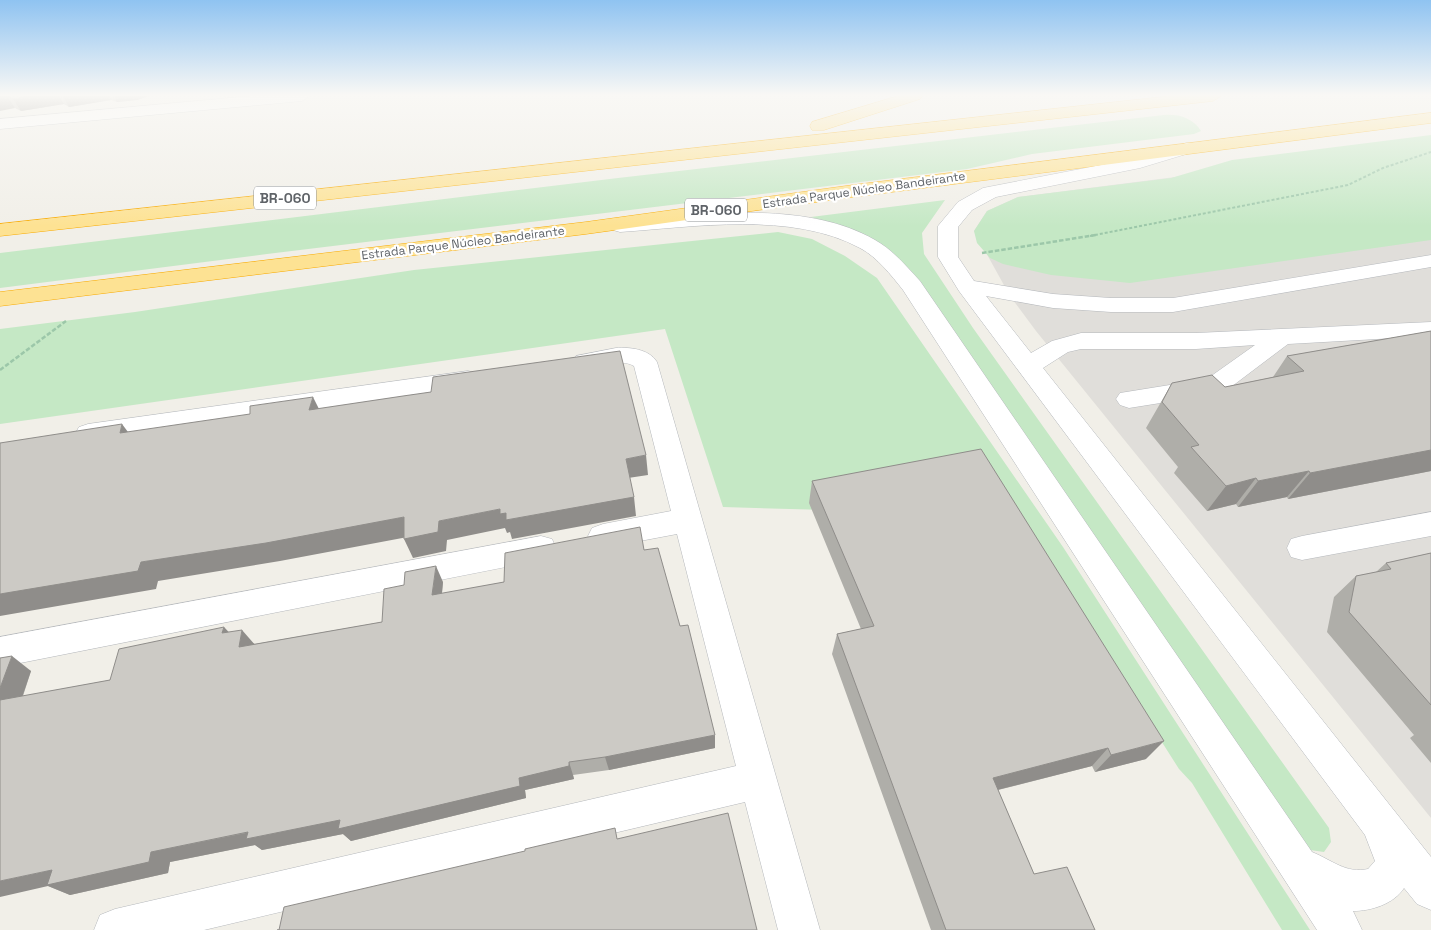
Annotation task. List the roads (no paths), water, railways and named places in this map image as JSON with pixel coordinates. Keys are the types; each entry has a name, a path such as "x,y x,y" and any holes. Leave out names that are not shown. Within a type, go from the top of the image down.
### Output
{"highway":[{"path":"756,145 774,139"},
{"name":"BR-060","path":"0,230 808,139"},
{"name":"Estrada Parque Núcleo Bandeirante","path":"0,299 586,228 1259,139"}],"street":[{"path":"1190,148 1140,162 990,192 965,206 948,226 948,257 967,286 1028,366 1431,890"},
{"path":"586,228 721,220 783,221 816,225 842,232 868,244 891,262 912,286 1340,930"},
{"path":"967,286 1053,301 1111,305 1173,305 1431,261"},
{"path":"1173,305 1196,342"},
{"path":"1028,366 1060,346 1080,341 1196,342 1431,329"},
{"path":"1129,400 1214,387 1282,337"},
{"path":"558,366 626,356 640,357 645,362 799,930"},
{"path":"68,437 489,376"},
{"path":"0,652 687,520"},
{"path":"1302,548 1431,524"},
{"path":"115,930 758,780"},
{"path":"1299,866 1342,890 1365,889 1384,882 1396,863 1376,818"}]}
